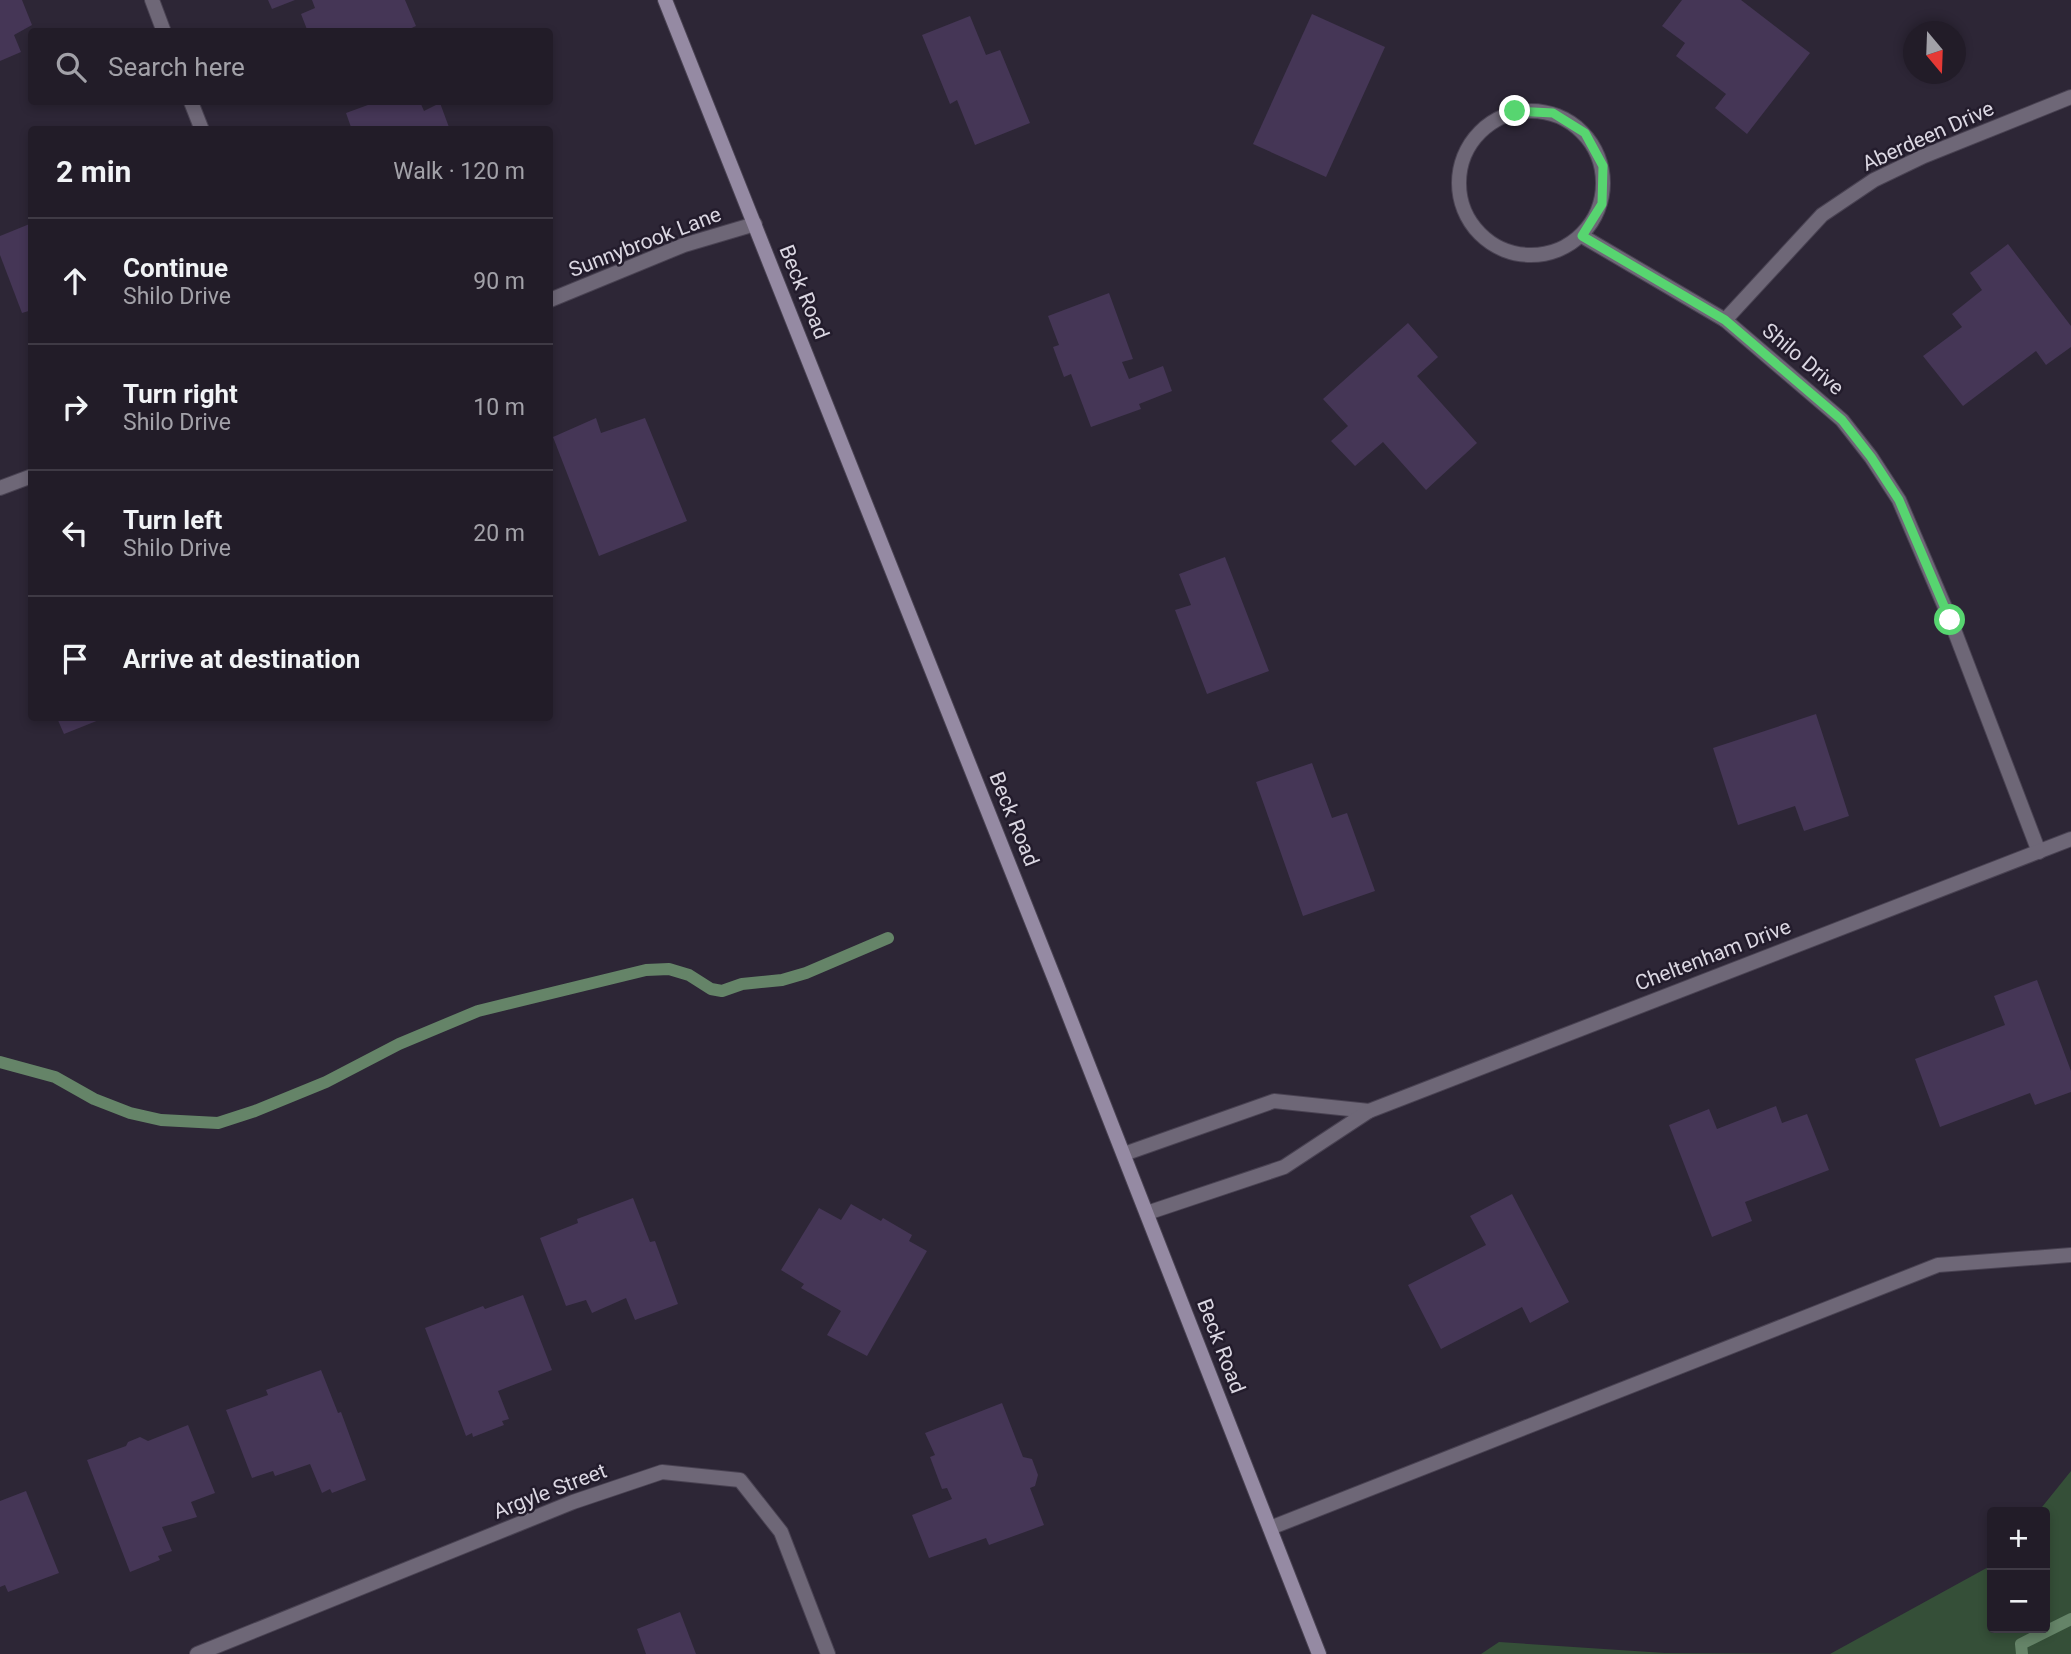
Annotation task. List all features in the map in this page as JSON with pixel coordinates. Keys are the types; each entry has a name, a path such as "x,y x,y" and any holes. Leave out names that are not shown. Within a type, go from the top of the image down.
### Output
{"main road":[{"name":"Beck Road","path":"665,0 1124,1154 1319,1654"}],"street":[{"path":"152,0 162,28"},
{"name":"Aberdeen Drive","path":"1725,320 1822,215 1874,180 1924,156 2071,97"},
{"path":"192,105 200,126"},
{"path":"1515,111 1553,113 1585,133 1603,166 1602,204 1582,236 1548,254 1510,253 1478,233 1460,200 1460,187 1461,162 1481,130 1515,111"},
{"name":"Sunnybrook Lane","path":"553,299 684,245 755,224"},
{"name":"Shilo Drive","path":"1582,236 1725,320 1842,420 1871,457 1899,500 1950,620 2039,852"},
{"path":"0,488 28,478"},
{"name":"Cheltenham Drive","path":"1147,1213 1283,1167 1369,1111 2071,839"},
{"name":"Cheltenham Drive","path":"1124,1154 1274,1101 1369,1111"},
{"path":"1270,1528 1938,1265 2071,1255"},
{"name":"Argyle Street","path":"197,1654 573,1502 662,1472 740,1480 781,1532 828,1654"}],"green space":[{"path":"2071,1471 2071,1654 1830,1654 1987,1568 1987,1633 2050,1633 2050,1507 2042,1507"},
{"path":"1499,1642 1665,1653 1830,1654 1481,1654"}],"building":[{"path":"0,0 22,0 32,25 14,35 21,52 0,61"},
{"path":"268,0 295,0 272,9"},
{"path":"312,0 405,0 416,26 306,28 301,14 315,8"},
{"path":"1682,0 1741,0 1810,53 1747,134 1715,108 1726,94 1676,56 1685,43 1662,26"},
{"path":"1312,14 1385,47 1326,177 1253,144"},
{"path":"970,16 986,55 1000,50 1030,123 975,145 957,100 950,104 922,35"},
{"path":"368,105 421,105 424,111 441,105 449,126 351,126 346,113"},
{"path":"28,225 28,311 22,313 0,255 0,236"},
{"path":"2008,244 2071,326 2071,347 2046,365 2036,351 1963,406 1923,356 1962,327 1952,314 1982,290 1970,273"},
{"path":"1109,293 1133,359 1122,362 1129,379 1163,366 1172,391 1139,404 1141,409 1091,427 1071,374 1064,377 1053,347 1059,345 1048,316"},
{"path":"1408,323 1438,357 1417,376 1477,443 1426,490 1383,442 1355,466 1331,441 1348,426 1323,399"},
{"path":"596,418 601,433 645,418 687,521 599,556 553,437"},
{"path":"1225,557 1269,671 1207,694 1175,610 1191,605 1179,574"},
{"path":"1816,714 1849,816 1804,831 1795,806 1738,825 1713,748"},
{"path":"58,721 96,721 64,734"},
{"path":"1312,763 1332,818 1347,813 1375,891 1303,916 1256,782"},
{"path":"2037,980 2071,1071 2071,1092 2035,1105 2030,1093 1940,1127 1915,1059 2005,1025 1994,996"},
{"path":"1776,1106 1782,1123 1807,1114 1829,1170 1745,1202 1752,1221 1712,1237 1669,1125 1709,1109 1717,1129"},
{"path":"1512,1194 1569,1302 1530,1323 1522,1307 1441,1349 1408,1285 1486,1245 1470,1216"},
{"path":"633,1198 650,1242 655,1241 678,1304 635,1320 626,1298 592,1313 586,1300 566,1306 540,1238 578,1223 577,1219"},
{"path":"851,1204 912,1235 909,1241 927,1251 867,1356 827,1335 841,1311 801,1288 804,1284 781,1270 819,1208 841,1220"},
{"path":"523,1295 552,1370 498,1391 509,1419 502,1421 504,1425 473,1437 472,1433 466,1436 425,1328 483,1306 485,1309"},
{"path":"321,1370 338,1413 341,1412 366,1480 332,1493 330,1489 322,1493 310,1464 275,1476 273,1471 252,1478 226,1410 268,1395 266,1390"},
{"path":"1002,1403 1023,1457 1032,1459 1038,1475 1035,1486 1030,1488 1044,1525 989,1545 986,1538 929,1558 912,1515 952,1499 947,1488 942,1489 930,1457 935,1455 925,1433"},
{"path":"188,1425 215,1493 191,1502 197,1517 162,1527 172,1551 158,1556 160,1560 130,1572 87,1460 126,1446 128,1442 140,1437 148,1441"},
{"path":"26,1491 59,1573 8,1592 5,1585 0,1587 0,1501"},
{"path":"680,1612 696,1654 646,1654 637,1629"}],"waterway":[{"path":"0,1062 55,1077 94,1099 130,1113 161,1120 218,1123 326,1082 399,1044 478,1011 646,970 669,969 689,975 711,989 722,991 742,984 782,980 806,973 888,938"},
{"path":"2022,1654 2021,1644 2071,1619"}],"route":[{"path":"1515,111 1553,113 1585,133 1603,166 1602,204 1582,236 1725,320 1842,420 1871,457 1899,500 1950,620"}]}
